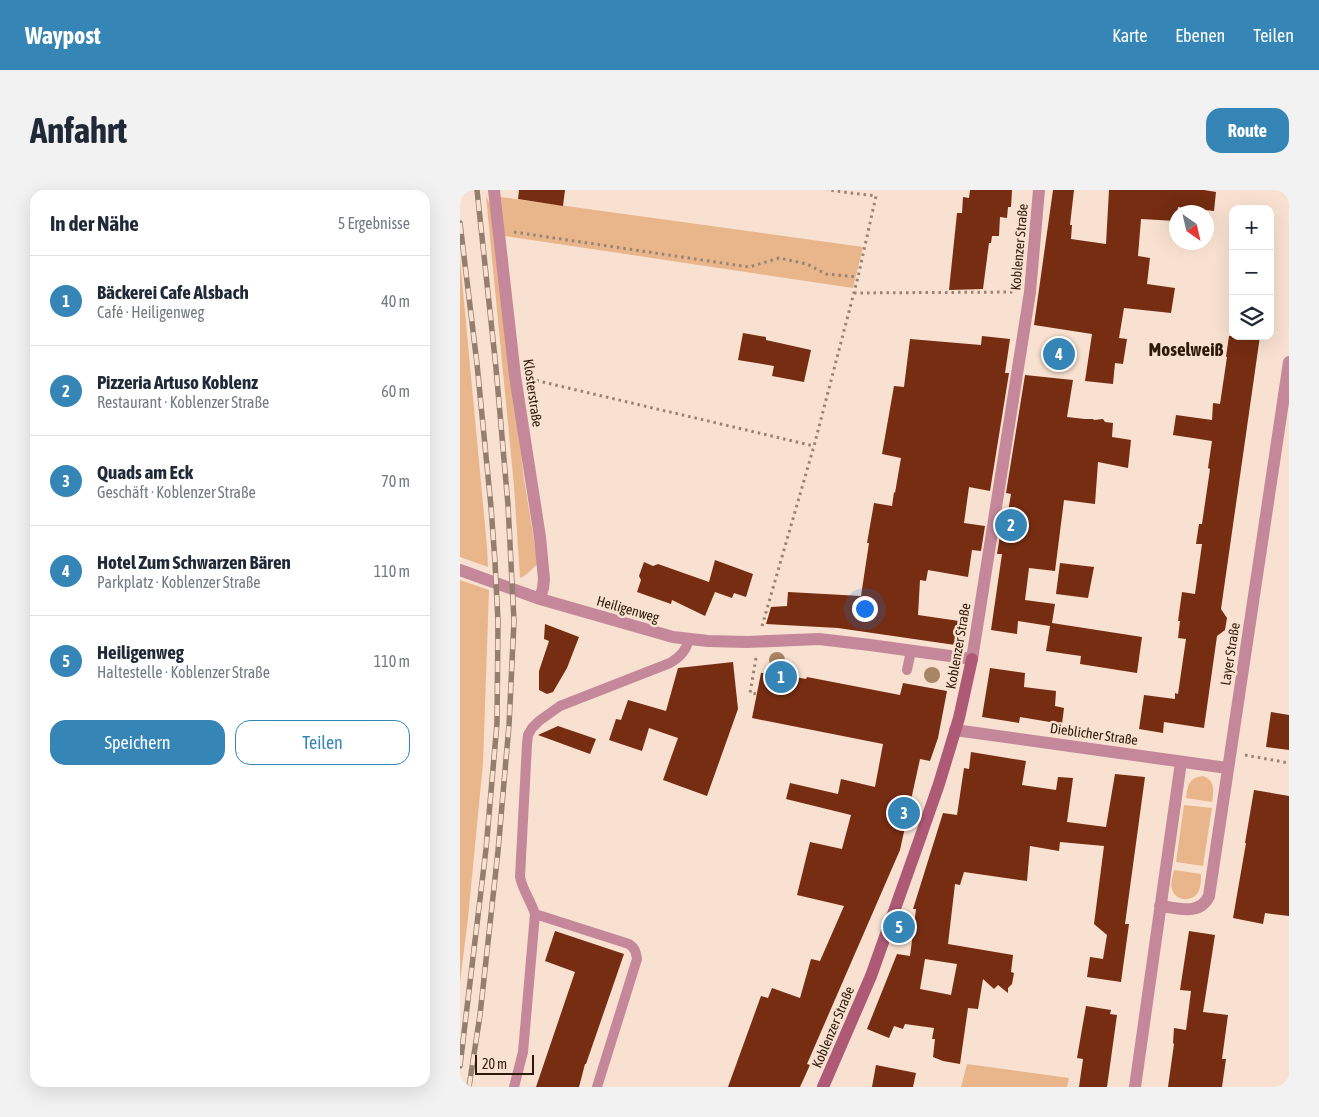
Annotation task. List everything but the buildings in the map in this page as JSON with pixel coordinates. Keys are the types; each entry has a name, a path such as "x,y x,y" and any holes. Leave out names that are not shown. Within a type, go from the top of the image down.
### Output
{"street":[{"name":"Klosterstraße","path":"494,190 516,376 542,554 544,579 540,599"},
{"name":"Koblenzer Straße","path":"823,1087 871,976 956,730 972,659 1030,292 1039,190"},
{"name":"Layer Straße","path":"1160,906 1195,909 1206,902 1208,896 1289,362"},
{"name":"Heiligenweg","path":"460,570 540,599 673,637 747,642 819,639 972,659"},
{"name":"Dieblicher Straße","path":"956,730 1228,768"},
{"path":"1135,1087 1181,762"}],"lane":[{"path":"514,1087 523,1052 535,914 520,877 528,736 532,728 539,721 566,703 670,663 678,658 688,646 689,639"},
{"path":"907,670 911,650"},
{"path":"535,914 634,947 637,959 596,1087"}],"path":[{"path":"761,632 814,446 858,277 876,196 827,190"},
{"path":"498,229 749,267 779,258 807,264 826,274 858,277"},
{"path":"854,293 1030,292"},
{"path":"516,376 814,446"},
{"path":"756,658 750,693 757,694"},
{"path":"1230,753 1289,763"}],"shaded area":[{"path":"486,196 491,206 524,479 538,564 520,578 514,486"},
{"path":"501,197 863,247 853,288 505,236"},
{"path":"460,259 487,547 488,567 460,557"},
{"path":"460,580 489,590 483,763 460,982"},
{"path":"1203,776 1212,783 1212,802 1186,798 1190,783 1194,779"},
{"path":"1184,805 1212,808 1203,866 1176,862"},
{"path":"1174,870 1201,874 1199,890 1194,897 1183,899 1176,896 1171,884"},
{"path":"967,1064 1069,1078 1067,1087 961,1087"}],"railway":[{"path":"469,1087 480,1015 498,851 509,725 514,621 508,505 477,190"},
{"path":"460,223 477,364 491,507 498,621 497,723 486,849 460,1066"}],"place":[{"name":"Hotel Zum Schwarzen Bären","path":"1059,354"},
{"name":"Pizzeria Artuso Koblenz","path":"1011,525"},
{"name":"Bäckerei Cafe Alsbach","path":"781,677"},
{"name":"Quads am Eck","path":"904,813"},
{"name":"Heiligenweg","path":"899,927"}],"district":[{"name":"Moselweiß","path":"1186,349"}]}
